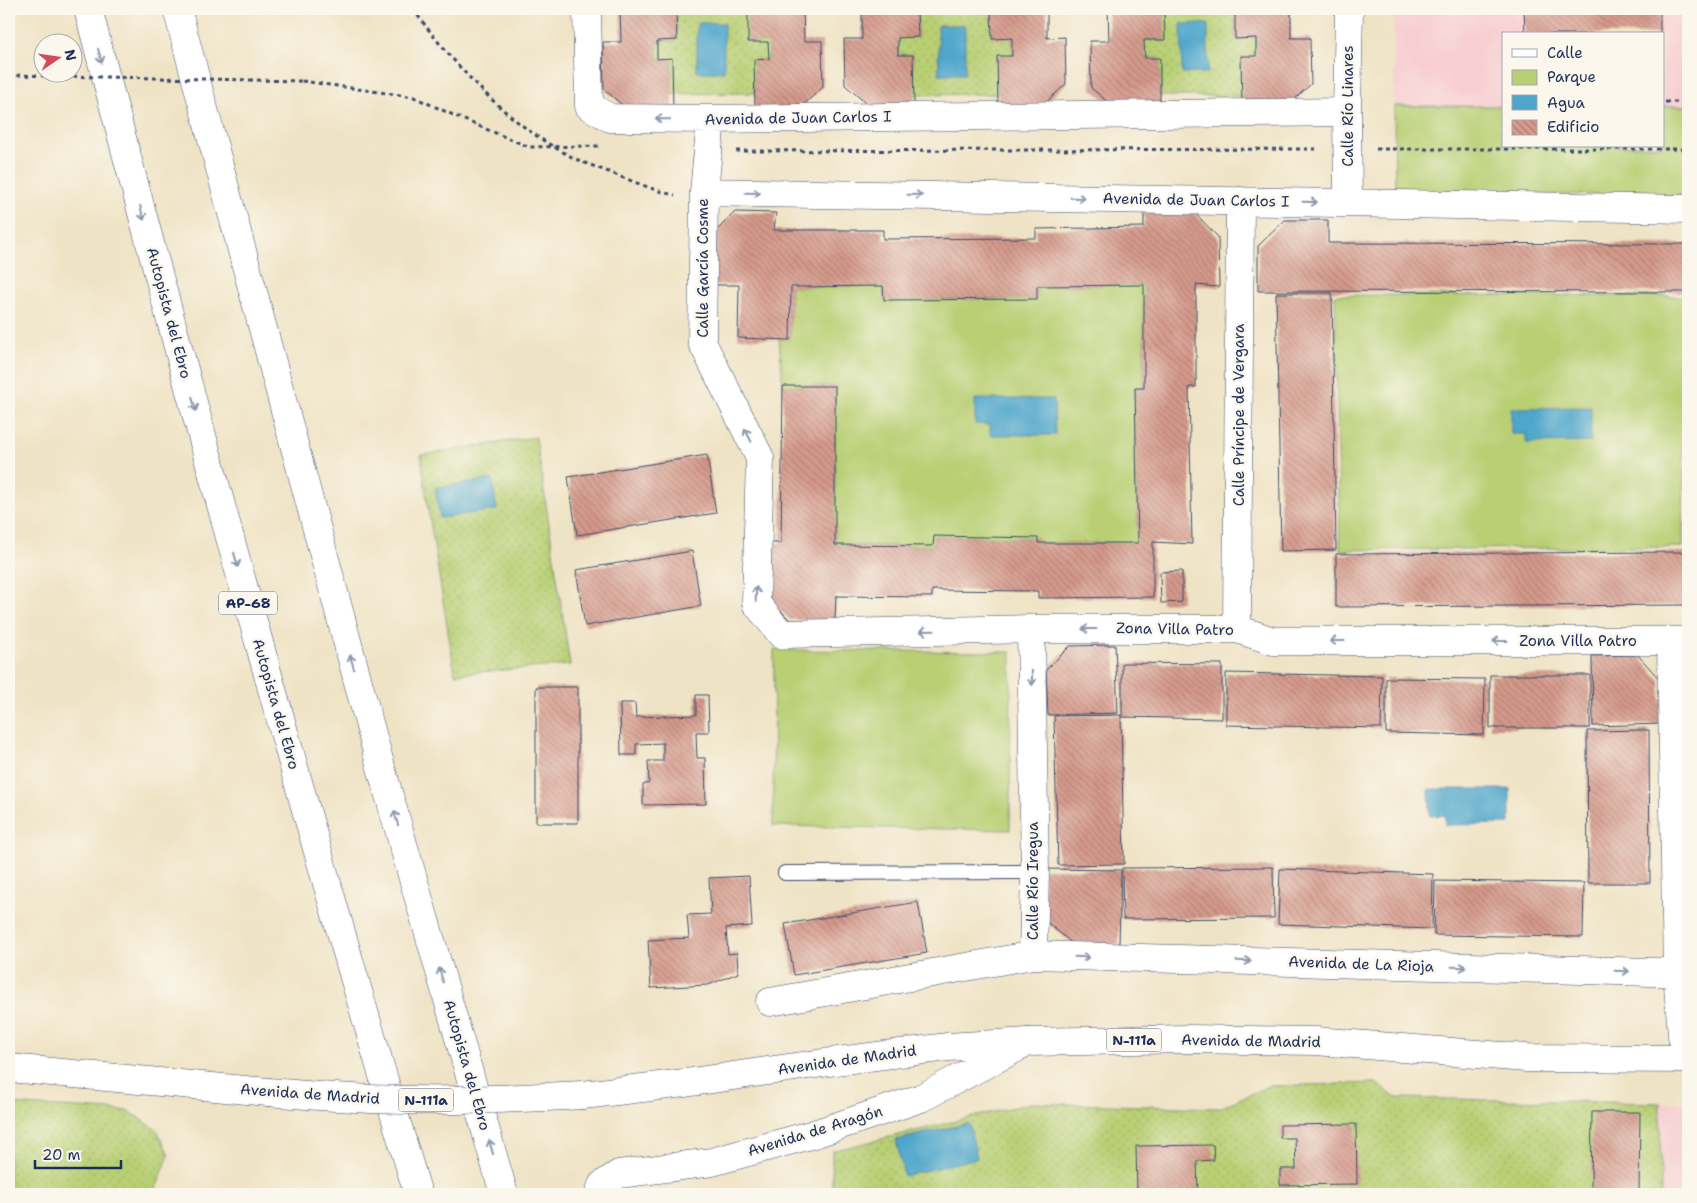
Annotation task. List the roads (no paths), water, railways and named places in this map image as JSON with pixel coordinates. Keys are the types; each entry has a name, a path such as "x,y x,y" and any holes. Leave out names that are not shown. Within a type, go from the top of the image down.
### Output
{"main road":[{"name":"Autopista del Ebro","path":"88,9 136,194 268,678 418,1194"},
{"name":"Autopista del Ebro","path":"177,9 382,771 504,1194"},
{"name":"Avenida de Juan Carlos I","path":"587,9 589,106 610,118 711,120 1346,112"},
{"name":"Calle Río Linares","path":"1348,203 1346,112 1349,9"},
{"name":"Calle García Cosme","path":"711,120 704,192 702,342 760,458 756,603 781,634"},
{"name":"Avenida de Juan Carlos I","path":"704,192 1688,209"},
{"name":"Calle Príncipe de Vergara","path":"1237,628 1240,201"},
{"name":"Zona Villa Patro","path":"781,634 1031,629 1237,628 1273,641 1680,641"},
{"name":"Calle Río Iregua","path":"770,1002 1033,955 1035,872 1031,629"},
{"path":"1680,641 1683,973 1686,1059"},
{"name":"Avenida de La Rioja","path":"1033,955 1683,973"},
{"name":"Avenida de Madrid","path":"9,1068 344,1098 415,1100 502,1099 583,1095 948,1047 1028,1042 1188,1039 1316,1041 1526,1058 1686,1059"},
{"name":"Avenida de Aragón","path":"599,1194 602,1185 619,1174 712,1162 814,1134 920,1098 1028,1042"}],"lane":[{"path":"785,873 1035,872"}],"water":[{"path":"697,23 724,23 724,72 697,72"},
{"path":"1181,24 1208,24 1208,73 1182,73"},
{"path":"938,25 965,25 965,74 939,74"},
{"path":"975,399 1054,399 1055,435 990,435 990,425 975,424"},
{"path":"1591,407 1591,442 1526,443 1526,434 1511,434 1511,408"},
{"path":"492,479 497,510 440,518 435,488"},
{"path":"1429,789 1510,789 1510,824 1445,825 1445,815 1430,816"},
{"path":"969,1123 977,1158 904,1176 896,1140"}]}
